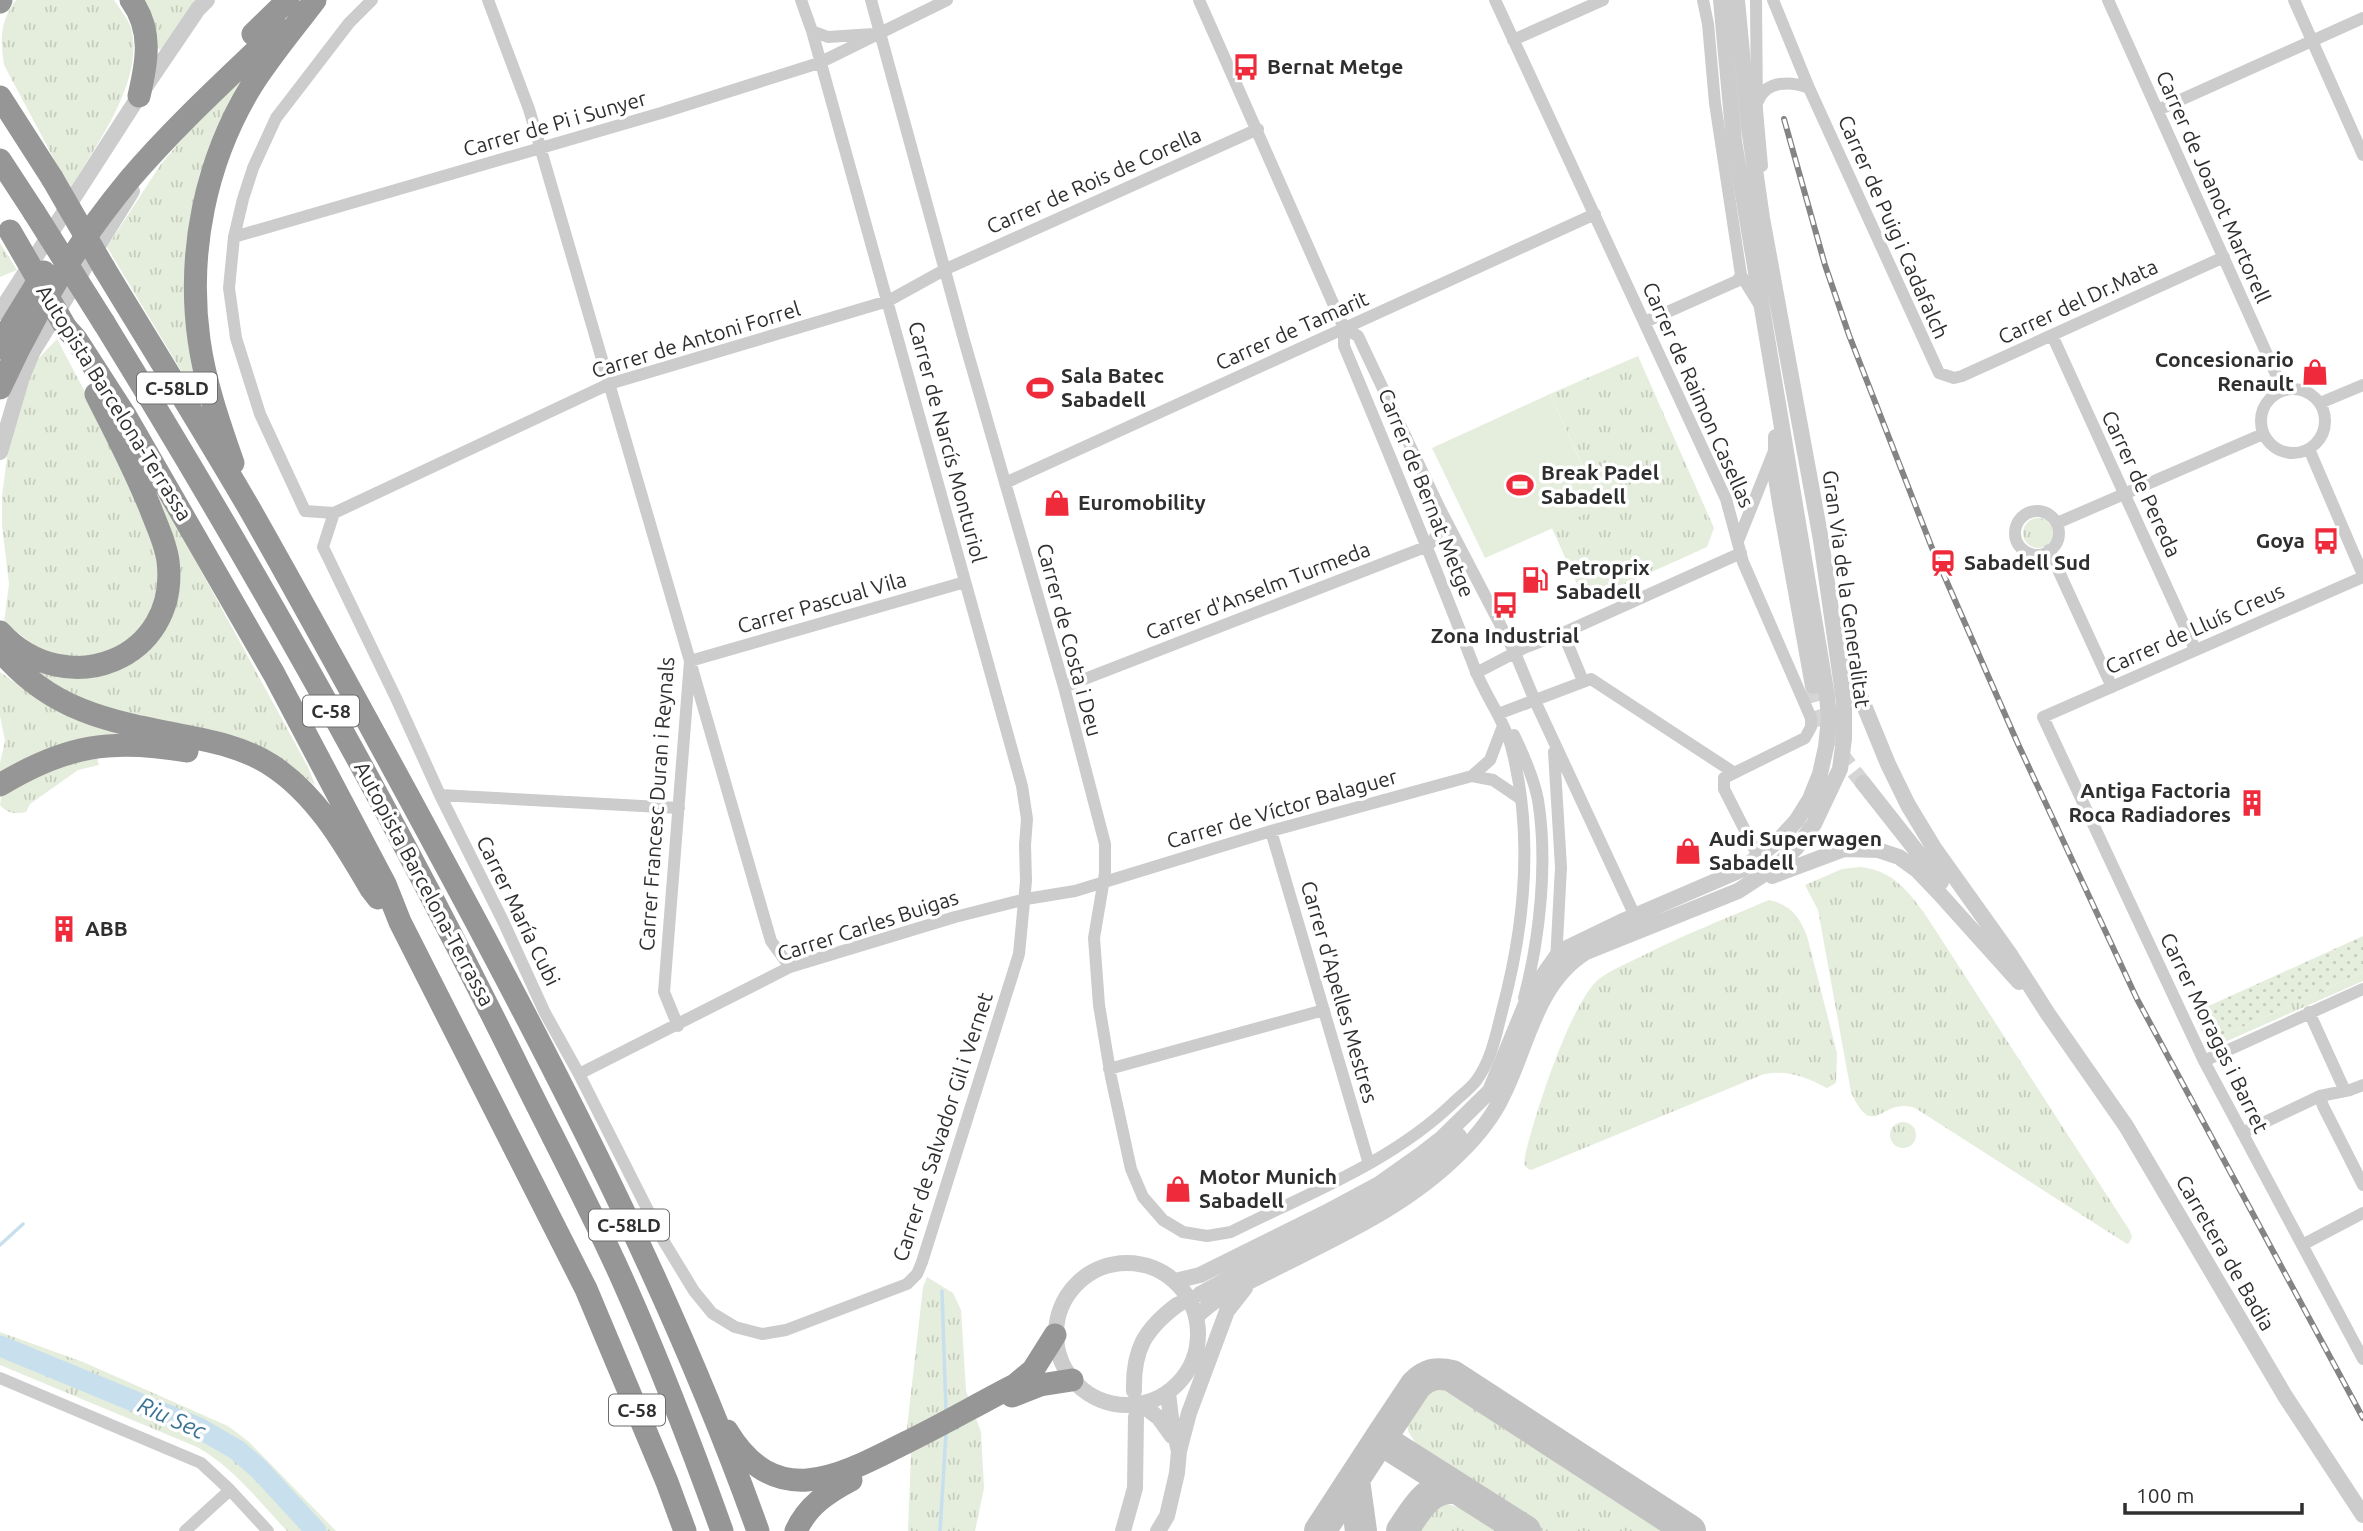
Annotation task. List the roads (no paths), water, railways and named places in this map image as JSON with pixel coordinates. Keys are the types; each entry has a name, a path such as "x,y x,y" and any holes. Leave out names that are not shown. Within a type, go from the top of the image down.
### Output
{"highway":[{"path":"131,0 141,18 148,47 139,96"},
{"path":"0,348 24,303 54,257 116,175 209,75 288,0"},
{"path":"0,388 20,344 63,270 99,218 160,147 310,0"},
{"path":"249,509 216,413 202,360 196,302 198,239 212,172 233,120 268,62 315,0"},
{"path":"0,82 13,117"},
{"name":"C-58LD","path":"0,97 52,178 249,509 368,719 519,1000 571,1103 676,1327 758,1531"},
{"name":"Autopista Barcelona-Terrassa","path":"0,160 204,486 381,800 458,946 623,1280 655,1355 722,1531"},
{"name":"Autopista Barcelona-Terrassa","path":"5,225 71,338 162,478 267,662 385,884 400,922 586,1289 685,1531"},
{"path":"0,632 19,650 41,663 65,668 89,668 126,654 143,640 164,606 169,578 164,543 140,480 71,338"},
{"path":"0,650 13,666 36,685 87,713 108,721 227,746 252,755 284,774 318,809 348,849 371,889 400,922"},
{"path":"0,785 55,756 96,747 135,745 200,753 243,766 292,790 318,809"},
{"path":"480,928 623,1280"},
{"path":"676,1327 729,1433 751,1461 770,1472 790,1479 828,1478 915,1442"},
{"path":"796,1531 806,1513 833,1489 984,1405 1026,1378 1055,1335"},
{"path":"984,1405 1040,1385 1072,1380"}],"street":[{"path":"0,312 139,96 198,9 207,0"},
{"path":"234,237 256,160 276,118 349,23 372,0"},
{"name":"Carrer Francesc Duran i Reynals","path":"488,0 508,49 540,149 690,660 664,992 678,1026"},
{"name":"Carrer de Narcís Monturiol","path":"801,0 888,301 1022,786 1027,819 1026,899"},
{"name":"Carrer de Costa i Deu","path":"871,0 1064,687 1105,844 1105,873 1094,939 1099,1005 1130,1169 1143,1197 1163,1220 1183,1232 1207,1236 1231,1232"},
{"name":"Carrer de Pi i Sunyer","path":"234,237 540,149 819,63 947,0"},
{"name":"Carrer de Bernat Metge","path":"1199,0 1344,328 1345,346 1428,545 1476,673 1511,743 1521,799 1525,870 1520,931 1511,979 1493,1048 1476,1081 1431,1124 1369,1164 1231,1232"},
{"name":"Carrer de Raimon Casellas","path":"1495,0 1726,499 1754,591 1812,722 1805,738 1733,772"},
{"path":"1703,0 1708,24 1718,126 1741,275 1761,307"},
{"name":"Gran Via de la Generalitat","path":"1175,1282 1200,1275 1379,1184 1442,1138 1490,1091 1519,1018 1540,978 1556,957 1582,941 1635,916 1741,870 1778,841 1797,820 1810,799 1820,774 1829,718 1814,608 1734,141 1721,0"},
{"name":"Gran Via de la Generalitat","path":"1196,1317 1219,1297 1373,1219 1431,1181 1487,1124 1512,1073 1533,1018 1560,973 1570,962 1586,952 1738,891 1778,865 1796,849 1814,824 1840,769 1844,739 1844,701 1818,527 1749,128 1737,0"},
{"path":"1756,0 1756,105 1772,271"},
{"name":"Carrer de Puig i Cadafalch","path":"1773,0 1935,367 1947,377"},
{"name":"Carrer de Joanot Martorell","path":"2108,0 2283,390"},
{"path":"2294,0 2363,155"},
{"path":"1513,40 1599,1"},
{"path":"2158,110 2363,18"},
{"path":"812,31 828,37 881,33"},
{"path":"1756,105 1760,95 1773,85 1790,83 1810,88"},
{"name":"Carrer de Rois de Corella","path":"946,269 1258,129"},
{"path":"0,452 22,377 33,351 160,147"},
{"name":"Carrer de Tamarit","path":"1005,483 1595,214"},
{"name":"Carrer de Antoni Forrel","path":"234,237 229,288 236,338 260,414 305,511 334,513 609,384 857,312 888,301 946,269"},
{"name":"Carrer del Dr.Mata","path":"1947,377 1962,376 2224,257"},
{"path":"1645,322 1737,281 1741,275"},
{"name":"Carrer de Bernat Metge","path":"1344,328 1358,337 1440,509 1515,653 1635,916"},
{"name":"Carrer de Pereda","path":"2052,335 2195,649"},
{"path":"1773,375 1776,478 1813,686"},
{"path":"2320,403 2363,385"},
{"path":"2283,390 2305,391 2320,403 2325,414 2325,429 2320,439 2309,449 2301,453 2280,451 2271,445 2263,434 2261,415 2267,401 2283,390"},
{"path":"2057,523 2263,434"},
{"path":"1476,673 1515,653 1563,634 1739,547 1776,447"},
{"path":"2309,449 2363,576"},
{"path":"1428,545 1437,536 1441,525 1440,509"},
{"path":"2033,512 2049,515 2057,523 2058,538 2049,551 2037,554 2024,550 2016,538 2021,519 2033,512"},
{"name":"Carrer María Cubi","path":"334,513 323,547 440,795 545,1013 663,1240 694,1291 712,1313"},
{"name":"Carrer d'Anselm Turmeda","path":"1064,687 1428,545"},
{"path":"2049,551 2112,687"},
{"name":"Carrer de Lluís Creus","path":"2043,718 2363,576"},
{"name":"Carrer Pascual Vila","path":"690,660 965,582"},
{"path":"1834,627 1869,720 1908,805 1934,848 2011,956 2048,1014"},
{"path":"1563,634 1583,681"},
{"path":"690,660 771,940 790,967"},
{"path":"1472,776 1490,760 1500,720 1535,701 1591,679 1733,772 1724,778 1724,789 1758,856"},
{"name":"Carrer Moragas i Barret","path":"2043,718 2204,1061 2363,1359"},
{"name":"Carrer de Bernat Metge","path":"1500,720 1513,733 1526,761 1538,800 1542,866 1539,914 1534,957 1519,1018"},
{"path":"1512,1073 1518,1041 1534,1001 1556,964 1561,867 1552,737"},
{"path":"1472,776 1493,780 1521,799"},
{"name":"Carrer de Víctor Balaguer","path":"1103,881 1271,831 1472,776"},
{"path":"1863,783 2048,1014"},
{"path":"440,795 678,808"},
{"name":"Carrer d'Apelles Mestres","path":"1271,831 1369,1164"},
{"path":"1738,891 1844,849 1878,850 1899,858 1917,870 1939,893 2048,1014"},
{"name":"Carrer Carles Buigas","path":"579,1074 790,967 881,938 1026,899 1075,891 1103,881"},
{"name":"Carrer de Salvador Gil i Vernet","path":"712,1313 735,1327 762,1334 786,1330 907,1284 916,1274 1019,954 1026,899"},
{"path":"2204,1061 2363,989"},
{"path":"1110,1069 1324,1010"},
{"path":"2309,1012 2345,1091"},
{"name":"Carretera de Badia","path":"2048,1014 2126,1126 2284,1396 2363,1515"},
{"path":"2242,1133 2320,1096 2363,1085"},
{"path":"1199,1294 1383,1196 1409,1179 1458,1137 1474,1119 1490,1091"},
{"path":"2320,1096 2363,1185"},
{"path":"2302,1245 2363,1213"},
{"path":"1115,1264 1137,1264 1157,1270 1175,1282 1188,1298 1196,1317 1198,1339 1194,1359 1184,1378 1168,1392 1137,1404 1124,1405 1090,1395 1072,1380 1059,1356 1055,1335 1059,1314 1069,1293 1076,1284 1094,1271 1115,1264"},
{"path":"1158,1531 1167,1516 1174,1493 1179,1451 1189,1413 1227,1311 1252,1281"},
{"path":"1123,1531 1135,1488 1137,1404 1134,1370 1140,1345 1157,1321 1177,1306"},
{"path":"0,1378 201,1463 268,1531"},
{"path":"1168,1392 1179,1451"},
{"path":"1137,1404 1152,1411 1165,1425 1179,1451"},
{"path":"185,1531 230,1490"}],"waterway":[{"path":"0,1245 23,1224"},
{"path":"942,1291 946,1411"},
{"name":"Riu Sec","path":"0,1346 199,1428 237,1450 259,1469 316,1531"},
{"path":"940,1531 946,1433"}],"tunnel":[{"path":"1813,686 1831,738 1863,783"},
{"path":"1177,1305 1200,1294"}],"railway":[{"path":"1784,119 1825,265 1849,335 1932,548 2018,744 2137,999 2363,1418"}],"place":[{"name":"Bernat Metge","path":"1246,67"},
{"name":"Concesionario Renault","path":"2315,372"},
{"name":"Sala Batec Sabadell","path":"1040,388"},
{"name":"Break Padel Sabadell","path":"1520,485"},
{"name":"Euromobility","path":"1057,503"},
{"name":"Goya","path":"2326,541"},
{"name":"Sabadell Sud","path":"1943,563"},
{"name":"Petroprix Sabadell","path":"1535,580"},
{"name":"Zona Industrial","path":"1505,605"},
{"name":"Antiga Factoria Roca Radiadores","path":"2252,803"},
{"name":"Audi Superwagen Sabadell","path":"1688,851"},
{"name":"ABB","path":"64,929"},
{"name":"Motor Munich Sabadell","path":"1178,1189"}]}
